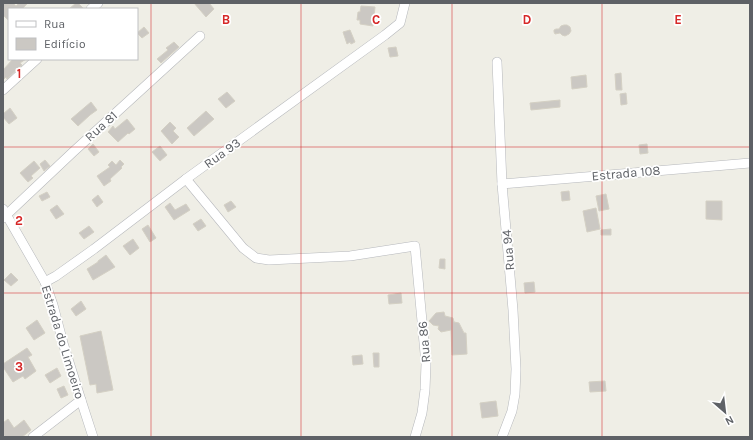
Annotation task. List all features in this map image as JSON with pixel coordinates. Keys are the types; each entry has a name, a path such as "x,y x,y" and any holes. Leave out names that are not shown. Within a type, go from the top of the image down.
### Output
{"street":[{"name":"Rua 93","path":"45,282 94,250 186,180 385,35 400,23 405,3"},
{"name":"Rua 81","path":"4,214 200,36"},
{"path":"3,90 36,60"},
{"name":"Rua 94","path":"497,62 502,184 513,310 516,369 515,394 512,411 502,437"},
{"name":"Estrada 108","path":"502,184 750,163"},
{"name":"Rua 86","path":"186,180 242,248 256,258 269,260 350,256 415,246 426,364 422,413 415,437"},
{"name":"Estrada do Limoeiro","path":"4,214 45,282 93,437"},
{"path":"33,437 81,400"}],"building":[{"path":"5,3 13,3 16,6 19,3 28,3 23,8 8,8 8,20 3,15 3,5"},
{"path":"78,3 83,8 70,8"},
{"path":"194,3 209,3 214,9 206,17"},
{"path":"361,6 375,7 373,26 360,24 360,20 357,20 358,12 360,12"},
{"path":"564,25 570,27 571,31 569,34 565,36 560,33 555,34 554,30 559,29"},
{"path":"144,27 149,33 142,38 138,32"},
{"path":"350,30 355,42 351,44 350,42 347,44 343,32"},
{"path":"174,42 179,47 161,63 157,59 168,50 166,48"},
{"path":"396,47 398,56 390,57 388,48"},
{"path":"12,60 24,60 20,63 22,65 7,79 6,77 3,80 3,70"},
{"path":"621,73 622,90 616,90 615,74"},
{"path":"586,75 587,87 572,89 571,77"},
{"path":"227,92 235,101 226,108 218,99"},
{"path":"626,93 627,104 621,105 620,94"},
{"path":"560,100 560,107 531,110 530,103"},
{"path":"91,102 97,110 78,126 71,119"},
{"path":"10,108 17,118 9,124 3,117 3,114"},
{"path":"206,111 214,119 194,136 187,128"},
{"path":"127,119 135,129 118,142 108,132 113,126 115,129"},
{"path":"170,122 176,128 173,131 179,137 172,144 161,131"},
{"path":"93,144 99,152 94,156 88,149"},
{"path":"647,144 648,153 640,154 639,145"},
{"path":"160,146 167,155 160,161 152,152"},
{"path":"45,160 50,166 44,171 40,164"},
{"path":"120,160 124,164 121,167 122,168 110,179 111,181 104,186 97,176 110,167 108,165 112,161 116,165"},
{"path":"34,161 40,168 31,176 33,178 28,182 20,173"},
{"path":"569,191 570,200 562,201 561,192"},
{"path":"47,192 50,197 42,201 39,196"},
{"path":"606,194 609,209 599,211 596,196"},
{"path":"98,195 103,202 97,207 92,200"},
{"path":"231,201 236,207 228,212 224,205"},
{"path":"706,201 722,201 722,220 706,219"},
{"path":"170,203 175,210 186,204 190,210 174,220 165,207"},
{"path":"57,205 64,214 56,219 50,210"},
{"path":"596,208 600,229 587,232 583,211"},
{"path":"201,219 206,226 198,231 193,224"},
{"path":"148,225 156,238 150,242 142,229"},
{"path":"89,226 94,232 84,239 79,233"},
{"path":"611,229 611,235 601,235 601,230"},
{"path":"133,239 139,248 130,255 123,246"},
{"path":"106,255 115,267 93,280 87,269"},
{"path":"440,259 445,259 445,269 439,268"},
{"path":"11,273 18,280 11,286 4,280"},
{"path":"534,282 535,292 525,293 524,283"},
{"path":"401,293 402,303 389,304 388,295"},
{"path":"81,301 86,309 76,316 71,309"},
{"path":"444,312 445,316 453,318 454,322 459,323 464,333 466,333 467,354 452,355 451,330 441,332 438,329 439,326 433,325 429,321 436,313"},
{"path":"37,320 45,333 34,340 26,328"},
{"path":"101,331 113,390 97,393 96,384 90,385 80,336"},
{"path":"27,348 32,355 28,357 36,371 25,379 23,376 13,382 3,367 3,364"},
{"path":"373,353 379,353 379,367 374,367"},
{"path":"362,355 363,364 353,365 352,356"},
{"path":"57,368 61,376 50,383 45,375"},
{"path":"605,381 606,391 590,392 589,382"},
{"path":"64,386 68,395 61,398 57,389"},
{"path":"496,401 498,416 482,418 480,403"},
{"path":"8,419 14,428 24,420 31,430 22,437 5,437 3,434 3,423"}]}
